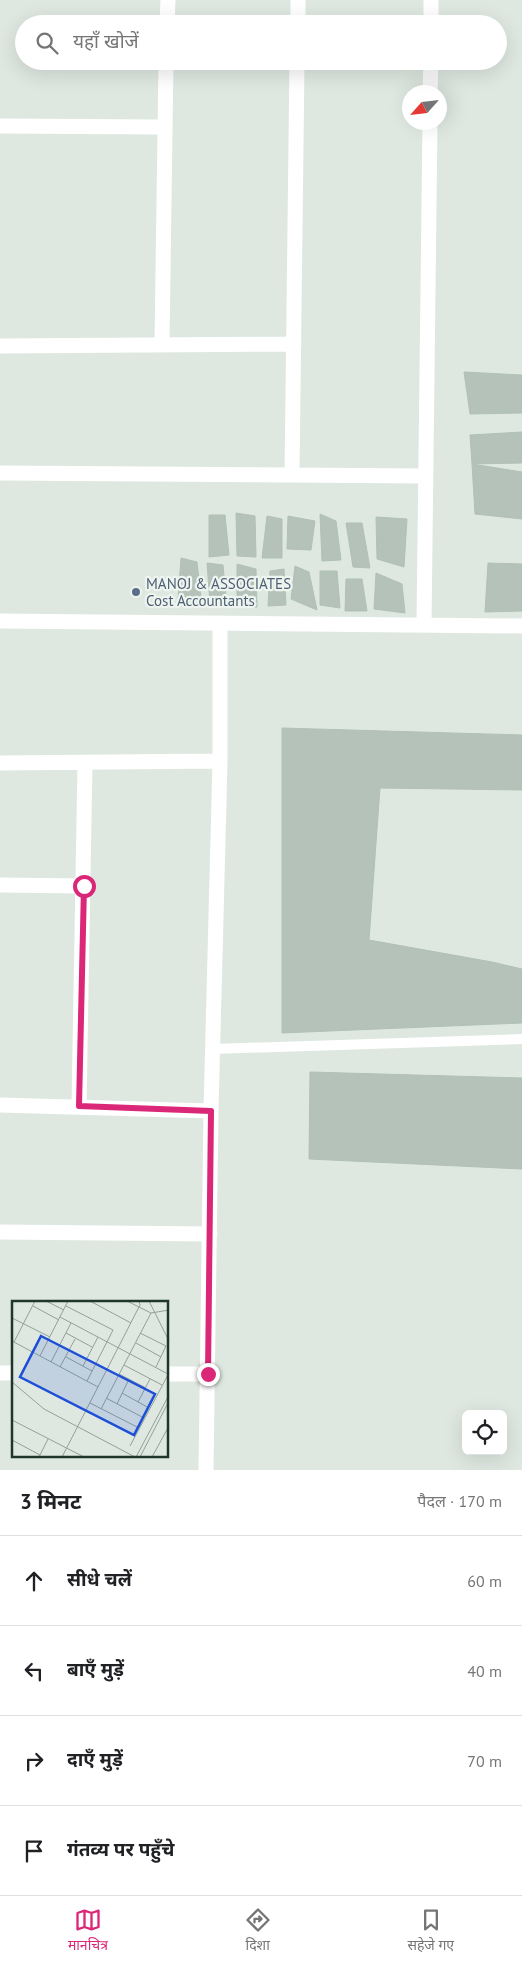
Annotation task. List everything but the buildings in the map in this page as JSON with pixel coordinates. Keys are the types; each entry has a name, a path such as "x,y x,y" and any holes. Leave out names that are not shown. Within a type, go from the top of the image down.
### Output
{"street":[{"path":"167,15 168,0"},
{"path":"298,0 298,15"},
{"path":"431,0 431,15"},
{"path":"162,344 166,70"},
{"path":"292,475 297,70"},
{"path":"430,70 430,85"},
{"path":"0,126 164,127"},
{"path":"424,625 430,130"},
{"path":"0,346 294,344"},
{"path":"0,474 426,476"},
{"path":"0,621 522,626"},
{"path":"206,1470 211,1111 220,761 220,623"},
{"path":"0,763 220,761"},
{"path":"79,1106 85,763"},
{"path":"0,885 84,886"},
{"path":"0,1105 211,1111"},
{"path":"0,1232 210,1234"},
{"path":"169,1374 208,1374"}],"lane":[{"path":"213,1049 522,1039"}],"place":[{"name":"MANOJ & ASSOCIATES Cost Accountants","path":"136,592"}],"route":[{"path":"84,886 79,1106 211,1111 208,1374"}]}
